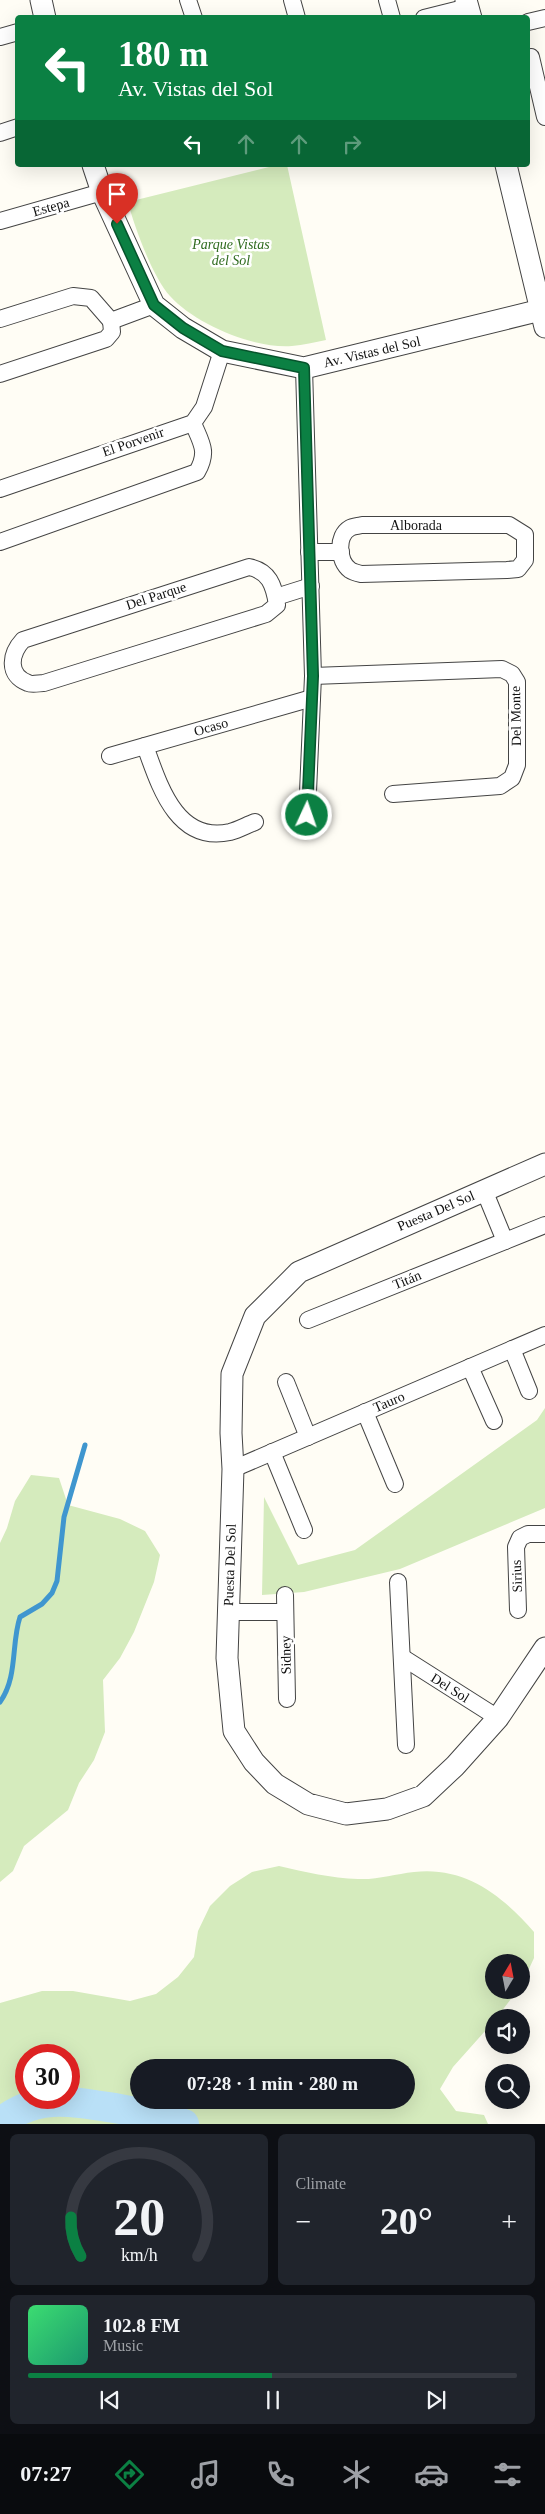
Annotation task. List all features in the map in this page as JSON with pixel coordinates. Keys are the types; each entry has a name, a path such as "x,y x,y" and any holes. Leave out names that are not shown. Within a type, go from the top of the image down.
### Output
{"street":[{"path":"41,0 44,15"},
{"path":"188,0 193,15"},
{"path":"292,0 296,15"},
{"path":"387,0 391,15"},
{"path":"437,15 468,8"},
{"path":"530,22 545,18"},
{"path":"0,37 15,33"},
{"path":"531,57 545,117"},
{"path":"0,133 15,128"},
{"name":"Av. Vistas del Sol","path":"94,167 102,192 154,305 183,328 222,351 304,368 544,315"},
{"path":"507,167 544,315"},
{"name":"Estepa","path":"0,221 102,192"},
{"path":"0,319 73,296 91,298 111,321 112,332 106,339 0,374"},
{"path":"111,321 154,305"},
{"path":"0,542 197,472 203,461 204,449 193,423 204,407 222,351"},
{"path":"304,368 313,676 307,815"},
{"name":"El Porvenir","path":"0,489 193,423"},
{"name":"Alborada","path":"362,525 509,525 525,535 524,560 518,569 361,574 350,571 344,563 340,552 342,538 350,528 362,525"},
{"path":"309,552 340,552"},
{"name":"Del Parque","path":"239,568 260,569 270,578 276,597 277,605 266,614 44,683 29,684 17,676 12,662 14,650 23,640 239,568"},
{"path":"276,597 311,586"},
{"name":"Del Monte","path":"313,676 502,669 512,674 517,682 517,765 512,778 500,786 393,794"},
{"name":"Ocaso","path":"110,756 312,698"},
{"path":"145,746 164,798 180,816 200,832 229,832 255,822"},
{"name":"Puesta Del Sol","path":"545,1164 300,1272 255,1316 232,1374 231,1434 234,1469 227,1658 234,1732 254,1762 276,1784 308,1804 346,1814 387,1809 423,1796 455,1766 498,1718 545,1648"},
{"path":"484,1190 505,1241"},
{"name":"Titán","path":"308,1320 545,1225"},
{"name":"Tauro","path":"234,1469 545,1335"},
{"path":"512,1349 529,1391"},
{"path":"470,1367 494,1421"},
{"path":"286,1382 308,1437"},
{"path":"365,1412 396,1484"},
{"path":"272,1452 304,1530"},
{"name":"Sirius","path":"518,1610 516,1547 520,1538 528,1534 545,1534"},
{"path":"398,1582 406,1745"},
{"name":"Sidney","path":"285,1595 287,1699"},
{"path":"228,1612 286,1612"},
{"name":"Del Sol","path":"402,1657 498,1718"}],"green space":[{"name":"Parque Vistas del Sol","path":"269,167 287,167 326,340 292,346 260,343 226,333 194,316 170,296 157,277 139,238 128,202"},
{"path":"545,1408 545,1508 400,1569 304,1592 262,1595 264,1497 298,1565 355,1550 537,1420"},
{"path":"31,1475 59,1478 68,1505 120,1519 145,1531 160,1555 154,1582 134,1632 120,1658 103,1680 105,1732 94,1760 79,1783 68,1810 24,1846 13,1871 0,1882 0,1543 7,1528 15,1501"},
{"path":"279,1866 328,1876 358,1879 433,1871 466,1879 481,1886 509,1907 534,1932 534,1958 530,1967 530,1954 485,1954 485,1999 511,1999 503,2009 485,2009 485,2031 453,2067 440,2089 456,2111 484,2115 488,2124 0,2124 0,2003 42,1991 73,1991 130,2001 156,1994 178,1977 194,1957 198,1931 210,1906 230,1886 252,1872"}],"waterway":[{"path":"0,1702 6,1692 12,1671 17,1627 20,1617 42,1604 52,1593 57,1581 64,1517 85,1445"},
{"path":"0,2123 14,2113 28,2107 43,2103 72,2102 120,2109 184,2124"}],"route":[{"path":"117,224 154,305 183,328 222,351 304,368 313,676 307,815"}]}
